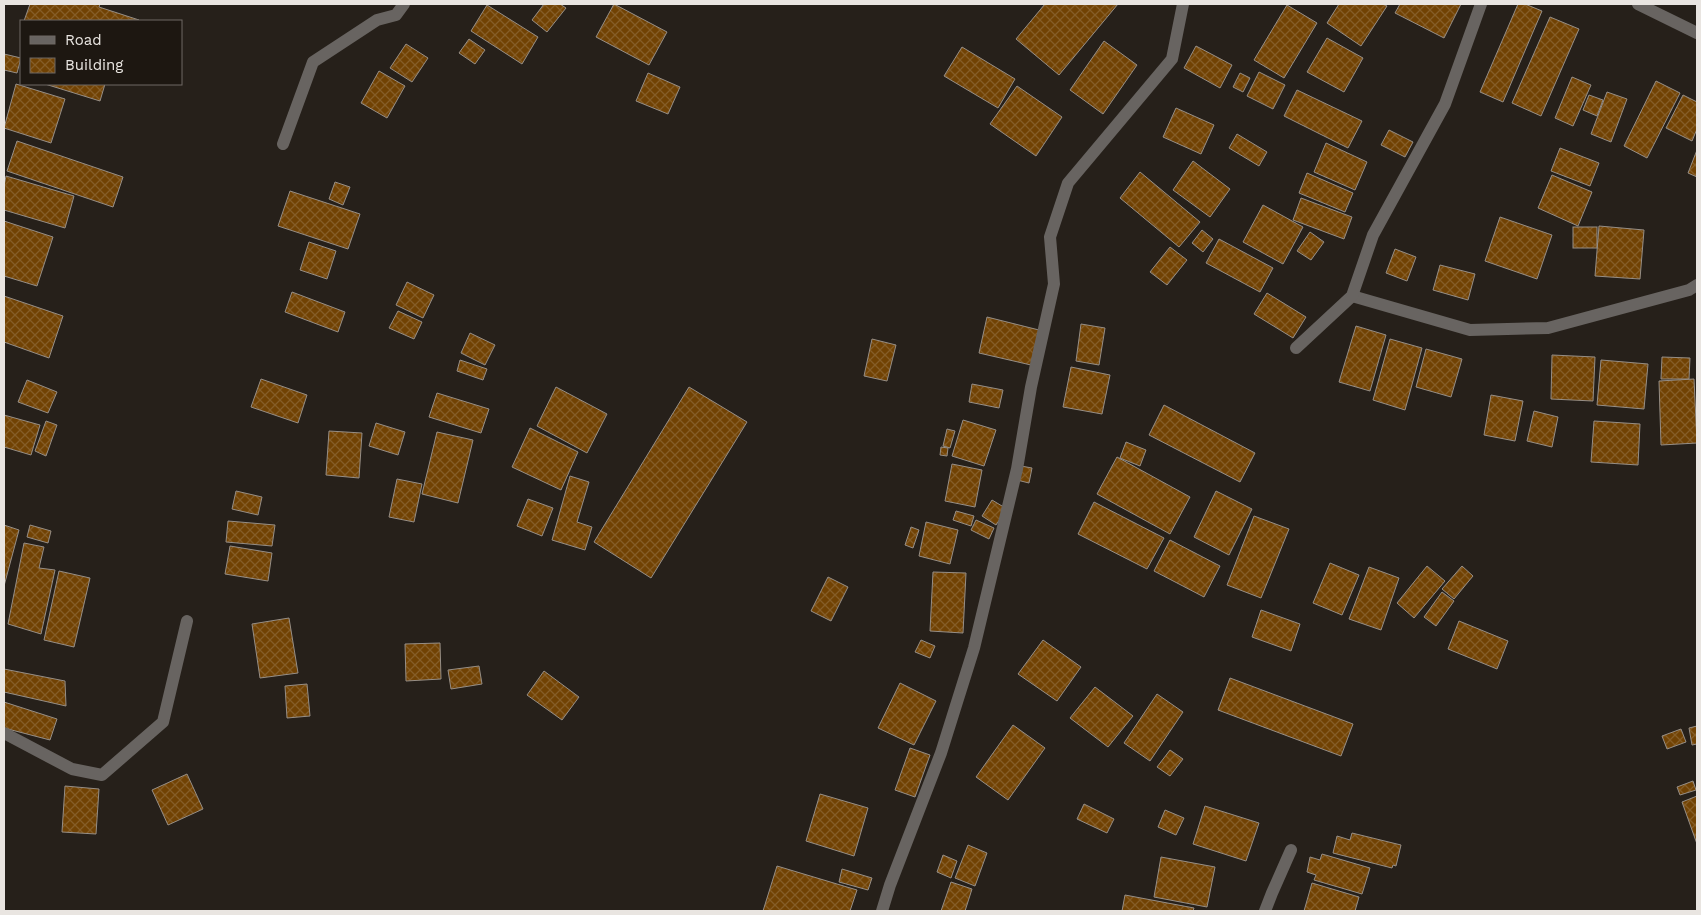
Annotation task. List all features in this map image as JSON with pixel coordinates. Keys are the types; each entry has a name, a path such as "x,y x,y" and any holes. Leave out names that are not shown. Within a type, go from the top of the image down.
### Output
{"street":[{"path":"283,144 313,62 377,20 396,15 404,4"},
{"path":"882,911 890,885 941,753 974,648 1017,470 1031,387 1054,284 1050,237 1068,183 1172,59 1183,4"},
{"path":"1296,348 1352,296 1373,235 1444,104 1481,4"},
{"path":"1638,4 1697,33"},
{"path":"1352,296 1470,330 1548,328 1689,290 1697,285"},
{"path":"4,733 72,769 102,775 163,722 187,621"},
{"path":"1266,911 1291,850"}],"building":[{"path":"30,4 100,4 99,7 139,20 24,20"},
{"path":"544,4 560,4 566,8 547,32 532,20"},
{"path":"614,4 667,32 649,65 596,37"},
{"path":"1045,4 1118,4 1059,75 1016,39"},
{"path":"1339,4 1383,4 1387,6 1361,46 1327,23"},
{"path":"1400,4 1461,4 1444,38 1395,13"},
{"path":"1518,4 1525,4 1542,11 1503,102 1480,92"},
{"path":"487,5 538,37 522,64 471,31"},
{"path":"1287,5 1317,23 1284,78 1254,60"},
{"path":"1550,17 1579,29 1541,116 1512,103"},
{"path":"1327,38 1363,58 1344,92 1307,72"},
{"path":"469,39 485,50 475,64 459,53"},
{"path":"1104,41 1137,65 1103,114 1070,90"},
{"path":"406,44 428,58 412,82 390,68"},
{"path":"1196,46 1232,65 1220,88 1184,68"},
{"path":"962,47 1015,79 998,108 944,76"},
{"path":"4,54 20,58 17,73 4,70"},
{"path":"379,71 405,86 387,118 361,103"},
{"path":"1259,72 1285,85 1273,109 1247,96"},
{"path":"648,73 680,87 668,114 636,101"},
{"path":"1240,73 1250,78 1243,92 1233,87"},
{"path":"1572,77 1591,85 1573,126 1555,118"},
{"path":"1656,81 1680,93 1647,158 1624,146"},
{"path":"16,84 65,99 51,143 4,128"},
{"path":"48,85 105,85 100,101"},
{"path":"1017,86 1062,117 1036,156 990,124"},
{"path":"1297,90 1362,121 1348,148 1284,116"},
{"path":"1607,92 1627,99 1611,142 1591,134"},
{"path":"1589,95 1603,100 1597,116 1583,110"},
{"path":"1683,95 1697,102 1697,129 1692,141 1666,128"},
{"path":"1176,108 1214,125 1201,154 1163,137"},
{"path":"1389,130 1413,142 1405,157 1381,145"},
{"path":"1237,134 1267,152 1259,166 1229,148"},
{"path":"17,141 123,177 113,207 7,171"},
{"path":"1326,143 1367,162 1355,190 1314,172"},
{"path":"1560,148 1599,163 1590,186 1551,171"},
{"path":"1697,150 1697,177 1688,173"},
{"path":"1193,161 1230,189 1210,217 1173,190"},
{"path":"1140,172 1200,222 1179,247 1120,198"},
{"path":"1307,173 1353,193 1345,212 1299,193"},
{"path":"1552,175 1592,192 1578,226 1538,208"},
{"path":"6,176 74,196 65,228 4,210"},
{"path":"335,182 350,187 343,205 329,199"},
{"path":"290,191 360,214 348,249 278,226"},
{"path":"1301,198 1352,217 1344,239 1293,220"},
{"path":"1263,205 1303,227 1283,264 1243,242"},
{"path":"1500,217 1552,235 1537,279 1485,261"},
{"path":"4,221 53,237 37,286 4,276"},
{"path":"1599,226 1644,230 1640,279 1595,276"},
{"path":"1573,227 1597,227 1597,248 1573,248"},
{"path":"1202,230 1213,239 1203,252 1192,243"},
{"path":"1310,232 1324,242 1311,260 1297,251"},
{"path":"1219,239 1273,268 1260,292 1206,263"},
{"path":"309,242 336,251 327,279 300,270"},
{"path":"1170,247 1187,260 1167,285 1150,272"},
{"path":"1395,249 1416,257 1407,281 1386,273"},
{"path":"1440,265 1475,274 1468,300 1433,290"},
{"path":"407,282 434,295 423,318 396,305"},
{"path":"292,292 345,312 338,332 285,312"},
{"path":"1267,293 1306,317 1293,338 1254,314"},
{"path":"4,296 63,316 49,358 4,342"},
{"path":"398,311 422,322 414,339 389,328"},
{"path":"987,317 1039,330 1031,365 979,353"},
{"path":"1081,324 1105,328 1099,365 1076,361"},
{"path":"1356,326 1386,335 1370,391 1339,382"},
{"path":"470,333 495,345 485,365 461,353"},
{"path":"872,339 896,345 887,381 864,376"},
{"path":"1390,339 1422,348 1405,410 1373,400"},
{"path":"1426,349 1462,359 1451,397 1416,387"},
{"path":"1552,355 1595,357 1593,401 1551,399"},
{"path":"1662,357 1690,358 1689,379 1661,379"},
{"path":"460,360 487,369 483,380 457,371"},
{"path":"1601,360 1648,364 1644,409 1597,405"},
{"path":"1071,367 1110,375 1102,414 1063,407"},
{"path":"261,379 307,395 298,423 251,407"},
{"path":"1694,379 1697,443 1661,445 1659,381"},
{"path":"27,380 57,392 48,413 18,402"},
{"path":"972,384 1003,390 999,408 969,402"},
{"path":"556,387 607,414 587,453 537,426"},
{"path":"689,387 747,422 651,578 594,542"},
{"path":"437,393 489,409 481,433 429,417"},
{"path":"1491,395 1523,401 1515,441 1484,435"},
{"path":"1164,405 1255,453 1240,482 1149,435"},
{"path":"1534,411 1558,417 1552,447 1527,441"},
{"path":"4,415 40,425 31,455 4,447"},
{"path":"963,420 996,430 984,466 952,456"},
{"path":"46,421 57,425 46,456 35,451"},
{"path":"1594,421 1640,424 1638,465 1591,462"},
{"path":"376,423 405,432 398,455 369,446"},
{"path":"530,428 578,452 561,490 512,467"},
{"path":"947,429 955,431 950,448 943,446"},
{"path":"329,431 362,433 359,478 326,475"},
{"path":"437,432 473,440 458,503 422,494"},
{"path":"1126,442 1146,450 1140,466 1120,458"},
{"path":"941,447 948,448 947,456 940,455"},
{"path":"1117,457 1190,497 1170,534 1097,494"},
{"path":"952,464 982,470 975,507 945,501"},
{"path":"1021,466 1032,468 1029,483 1017,480"},
{"path":"570,476 589,482 577,522 592,527 585,550 552,540"},
{"path":"397,479 422,484 414,522 389,517"},
{"path":"236,491 262,497 258,515 232,509"},
{"path":"1216,491 1252,509 1229,555 1194,537"},
{"path":"528,499 553,508 542,536 517,526"},
{"path":"992,500 1007,509 996,525 982,516"},
{"path":"1094,502 1164,538 1147,569 1078,534"},
{"path":"956,511 974,516 971,526 953,520"},
{"path":"1254,516 1289,529 1261,598 1227,585"},
{"path":"976,520 994,528 989,539 971,530"},
{"path":"228,521 275,525 272,546 226,542"},
{"path":"926,522 958,530 950,564 919,556"},
{"path":"4,525 19,530 4,586"},
{"path":"30,525 51,531 48,543 27,537"},
{"path":"911,527 919,530 913,548 905,545"},
{"path":"1170,540 1220,566 1204,597 1154,571"},
{"path":"24,543 44,547 39,568 55,570 41,634 8,624"},
{"path":"230,546 272,553 268,581 225,574"},
{"path":"1330,563 1359,575 1342,615 1313,603"},
{"path":"1427,566 1445,581 1414,618 1397,603"},
{"path":"1462,566 1473,576 1454,599 1442,589"},
{"path":"1369,567 1399,578 1381,630 1349,619"},
{"path":"59,571 90,578 74,647 44,640"},
{"path":"933,572 966,573 963,633 930,631"},
{"path":"828,577 848,587 831,621 811,611"},
{"path":"1442,592 1454,601 1436,626 1424,617"},
{"path":"1261,610 1300,624 1291,651 1252,637"},
{"path":"289,618 298,673 260,678 252,624"},
{"path":"1459,621 1508,641 1497,669 1448,649"},
{"path":"921,640 935,646 930,658 915,652"},
{"path":"1043,640 1081,667 1057,701 1018,674"},
{"path":"440,643 441,679 406,681 405,644"},
{"path":"479,666 482,684 451,689 448,670"},
{"path":"4,669 65,681 66,706 4,692"},
{"path":"544,671 579,697 562,720 527,695"},
{"path":"1230,678 1353,724 1341,756 1218,710"},
{"path":"900,683 936,701 914,745 878,728"},
{"path":"307,684 310,716 287,718 285,686"},
{"path":"1095,687 1133,716 1108,747 1070,718"},
{"path":"1157,694 1183,712 1150,761 1124,743"},
{"path":"4,702 57,719 50,740 4,728"},
{"path":"1013,725 1045,748 1008,800 976,777"},
{"path":"1697,726 1697,744 1692,745 1689,728"},
{"path":"1681,729 1686,742 1667,749 1662,736"},
{"path":"910,748 930,755 915,797 895,790"},
{"path":"1170,750 1183,759 1170,776 1157,767"},
{"path":"187,774 203,809 168,825 152,790"},
{"path":"1693,781 1696,790 1680,795 1677,787"},
{"path":"65,786 99,789 96,834 62,832"},
{"path":"820,794 868,808 854,856 806,841"},
{"path":"1697,796 1697,844 1682,802"},
{"path":"1084,804 1114,819 1107,833 1077,819"},
{"path":"1205,806 1259,823 1246,861 1193,844"},
{"path":"1165,810 1184,818 1176,835 1158,827"},
{"path":"1352,833 1401,845 1396,866 1393,865 1392,868 1333,853 1337,836 1350,840"},
{"path":"968,845 987,853 975,886 955,878"},
{"path":"1322,854 1370,868 1362,894 1314,880 1316,875 1307,872 1310,857 1320,860"},
{"path":"943,855 957,861 951,878 937,872"},
{"path":"1161,857 1215,867 1207,907 1154,897"},
{"path":"777,866 857,890 850,911 763,911"},
{"path":"842,869 872,878 868,890 839,882"},
{"path":"951,882 972,889 965,911 941,911"},
{"path":"1312,883 1359,897 1355,911 1304,911"},
{"path":"1125,895 1194,908 1193,911 1122,911"}]}
